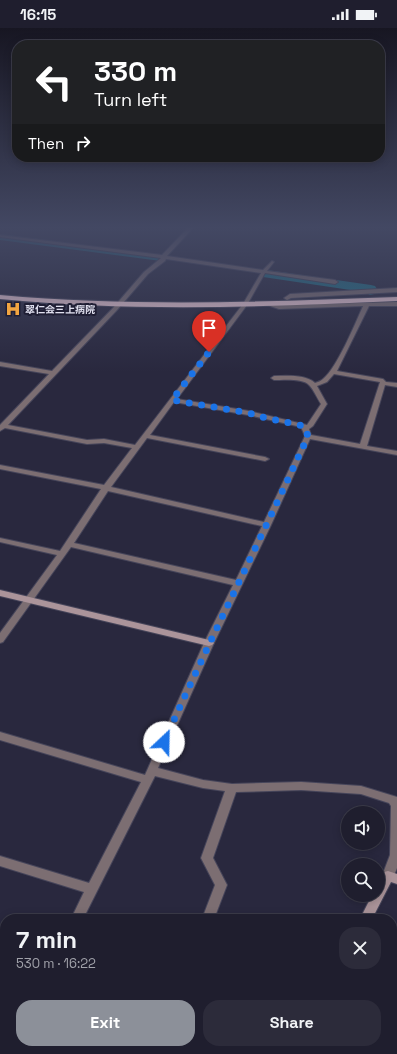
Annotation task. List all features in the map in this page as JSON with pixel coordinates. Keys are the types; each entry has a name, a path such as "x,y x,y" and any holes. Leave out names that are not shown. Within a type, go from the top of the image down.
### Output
{"highway":[{"path":"0,296 74,304 119,303 197,306 287,298 397,295"},
{"path":"247,302 269,304 397,299"}],"street":[{"path":"2,428 143,276"},
{"path":"0,640 69,544 106,488 247,302 262,276"},
{"path":"287,276 335,282"},
{"path":"287,298 290,296 397,290"},
{"path":"269,304 279,307 397,304"},
{"path":"313,386 325,381 333,372 367,304"},
{"path":"0,364 54,373"},
{"path":"333,372 397,385"},
{"path":"79,914 149,775 209,642 267,525 306,432 324,404 310,382 274,378"},
{"path":"363,447 382,383"},
{"path":"172,400 249,413 304,426 306,432"},
{"path":"2,428 87,442 104,441 137,447"},
{"path":"306,432 363,447 397,453"},
{"path":"145,436 265,459"},
{"path":"0,467 106,488 267,525"},
{"path":"0,540 61,554"},
{"path":"69,544 238,583"},
{"path":"0,593 209,642"},
{"path":"0,736 149,775 203,784 232,788 301,786 360,790 393,800 396,806 396,854 393,878 369,914"},
{"path":"210,914 221,884 207,858 232,788"},
{"path":"0,861 91,889"}],"waterway":[{"path":"280,276 371,289 370,291"}],"place":[{"name":"翠仁会三上病院","path":"13,309"}],"route":[{"path":"164,742 209,642 267,525 308,436 304,426 249,413 200,406 172,400 209,352"}]}
